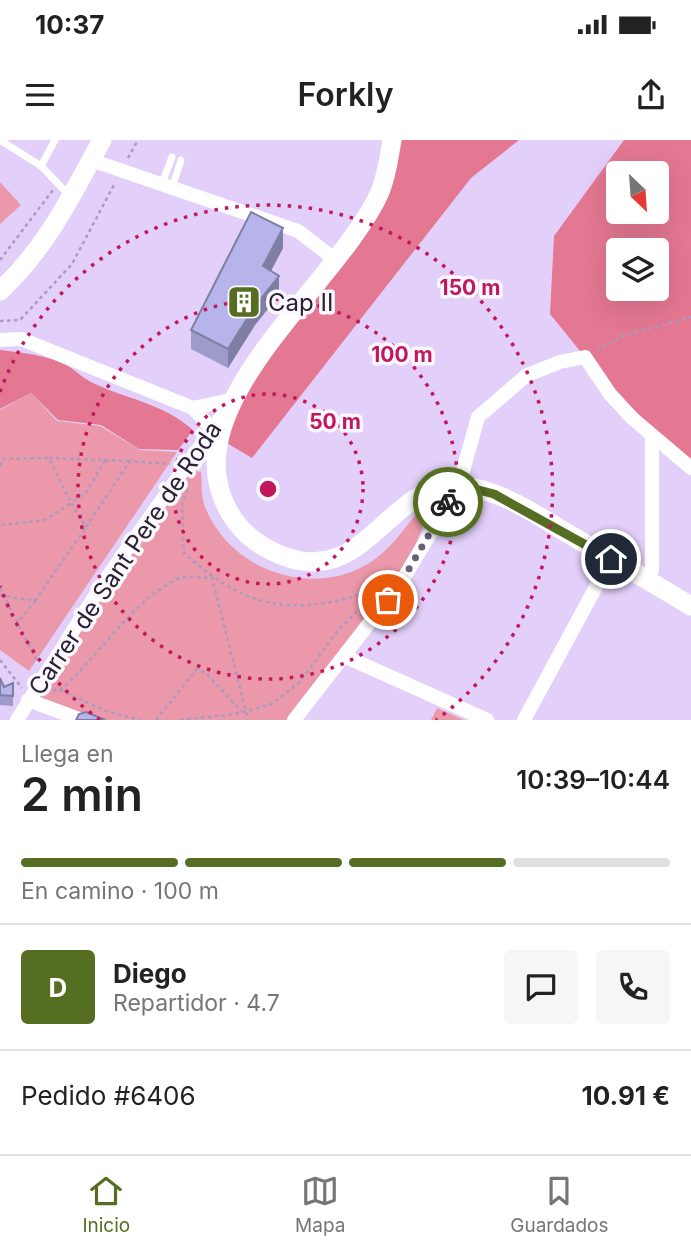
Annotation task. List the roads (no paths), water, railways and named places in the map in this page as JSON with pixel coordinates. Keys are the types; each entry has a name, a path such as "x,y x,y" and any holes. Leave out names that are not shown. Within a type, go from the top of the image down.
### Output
{"street":[{"path":"0,291 21,271 54,230 64,190 91,160 102,140"},
{"path":"392,140 380,192 336,260 263,350 216,432 218,484 228,510 249,537 289,558 319,560 341,555 373,537 421,493 444,485 459,485 494,494 691,606"},
{"path":"91,160 298,231 336,260"},
{"path":"0,340 21,340 193,408 216,432"},
{"path":"300,718 402,581 459,485 478,417 500,395 527,375 560,362 585,357 610,394 652,436 691,468"},
{"path":"193,408 236,398"},
{"name":"Carrer de Sant Pere de Roda","path":"17,720 32,694 216,432"},
{"path":"645,579 652,570 652,436"},
{"path":"524,720 611,559"},
{"path":"344,656 471,717 487,720"},
{"path":"32,694 78,719"}],"lane":[{"path":"0,140 41,166 64,190"},
{"path":"41,166 55,140"},
{"path":"167,186 172,157"},
{"path":"167,186 181,160"}],"place":[{"name":"Cap II","path":"244,302"}]}
